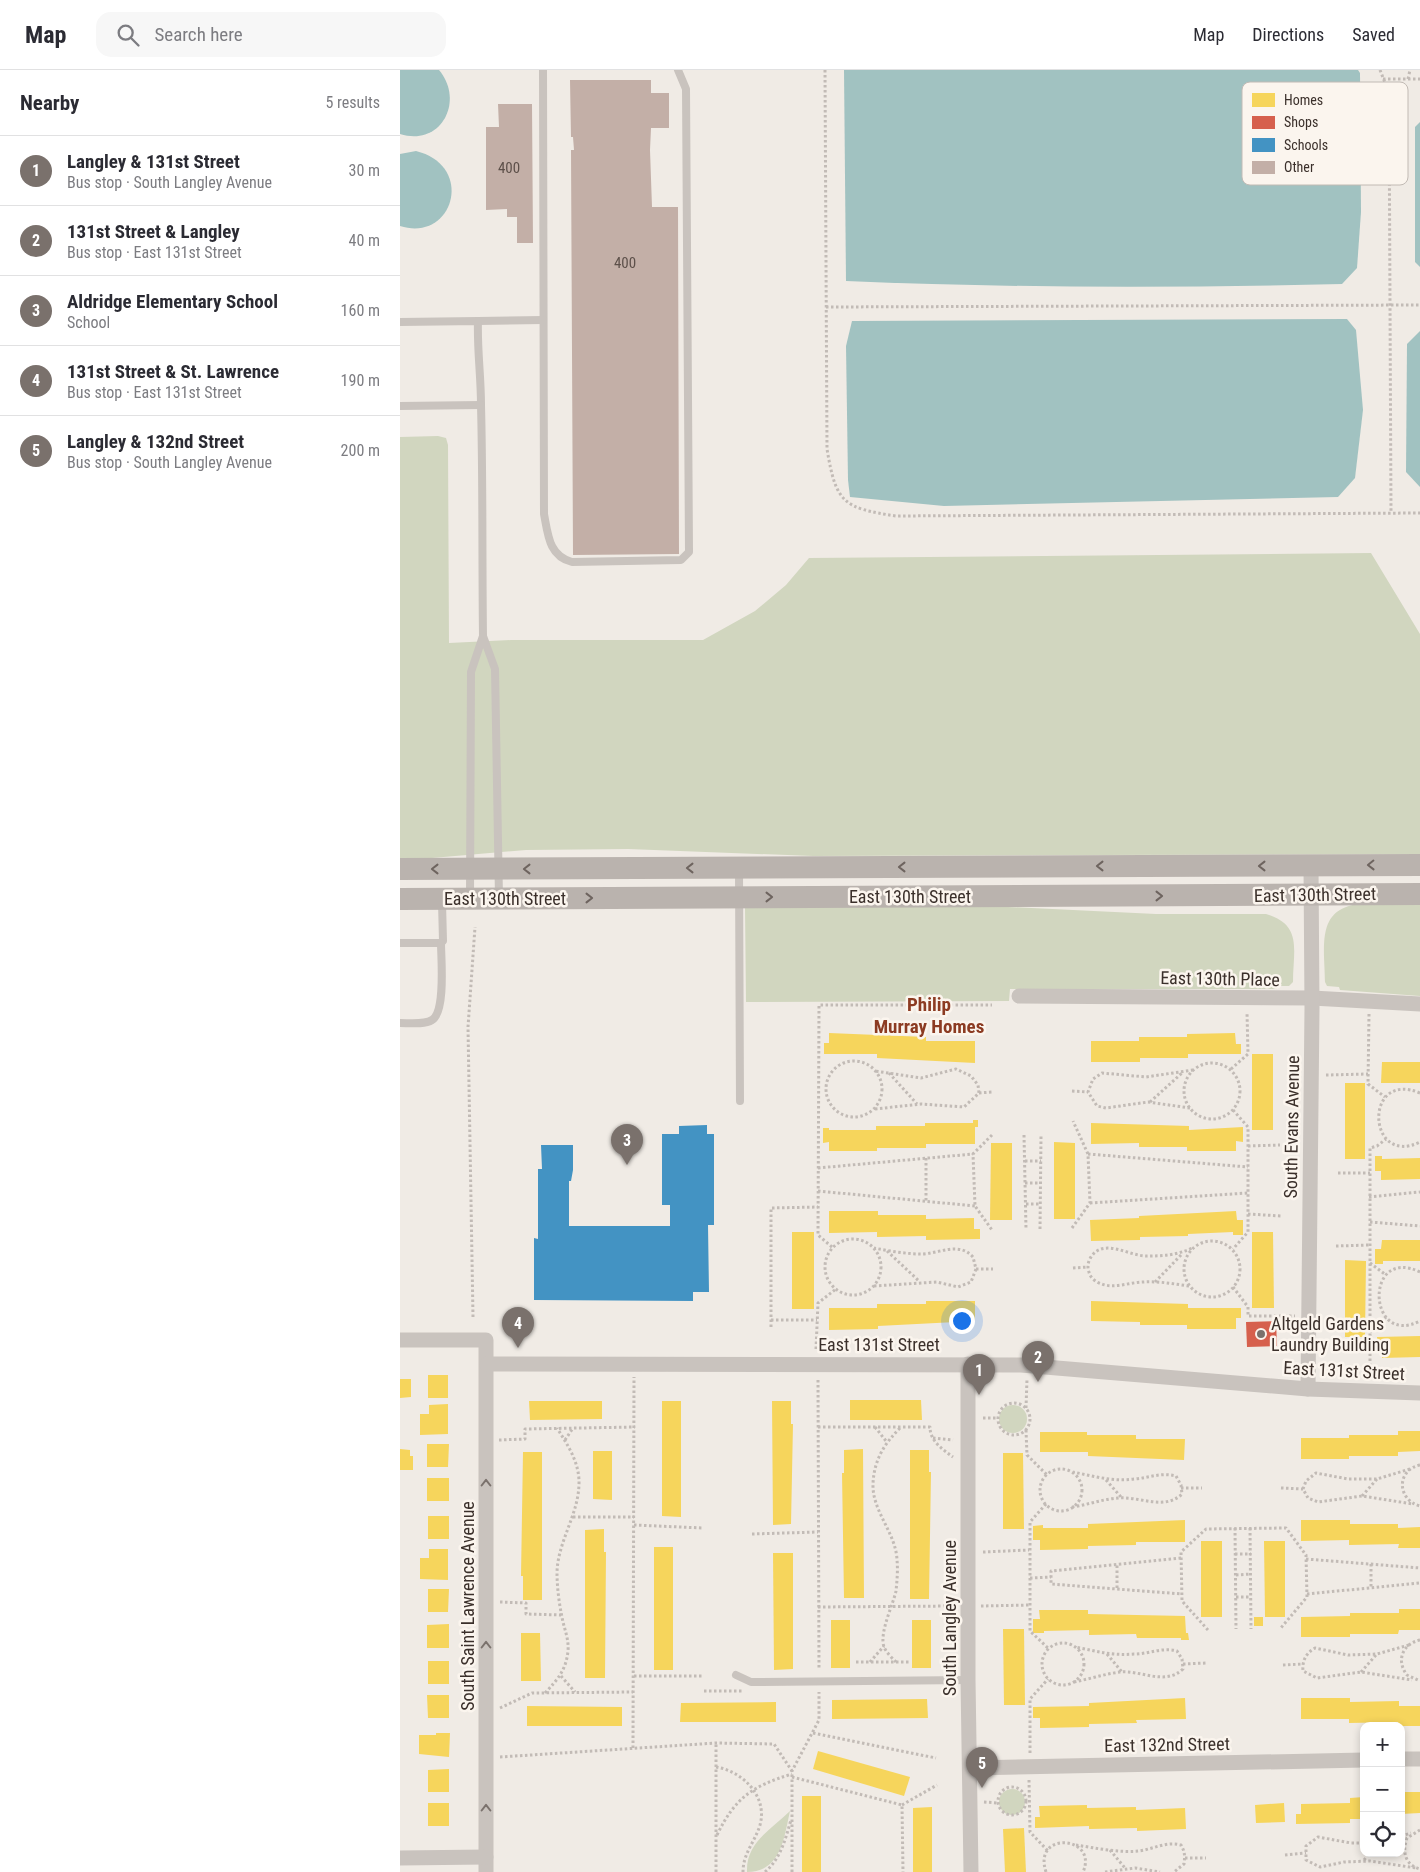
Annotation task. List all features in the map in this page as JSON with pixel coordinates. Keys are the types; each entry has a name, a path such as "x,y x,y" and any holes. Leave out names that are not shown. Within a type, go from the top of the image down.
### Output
{"main road":[{"name":"East 130th Street","path":"400,869 1420,865"},
{"name":"East 130th Street","path":"400,899 1420,894"}],"street":[{"name":"South Evans Avenue","path":"1308,1389 1312,998 1311,866"},
{"name":"East 130th Place","path":"1018,996 1312,998 1420,1004"},
{"name":"South Saint Lawrence Avenue","path":"400,1340 486,1340 486,1872"},
{"name":"East 131st Street","path":"486,1364 968,1364 1026,1366 1308,1389 1420,1393"},
{"name":"South Langley Avenue","path":"968,1364 968,1680 971,1872"},
{"path":"1405,1759 1420,1759"},
{"name":"East 132nd Street","path":"970,1768 1360,1760"},
{"path":"400,1858 486,1857"}],"lane":[{"path":"543,70 544,514 551,546 556,555 562,560 572,562 681,560 689,552 686,89 678,70"},
{"path":"400,322 543,320"},
{"path":"470,899 471,672 483,636 481,405 480,363 477,352 478,321"},
{"path":"400,406 481,405"},
{"path":"483,636 495,669 499,899"},
{"path":"739,868 740,1101"},
{"path":"400,1022 427,1022 433,1020 438,1012 441,994 441,943 445,937 441,899"},
{"path":"400,943 441,943"},
{"path":"736,1675 751,1682 968,1680"}],"path":[{"path":"825,70 827,449 835,485 843,500 856,508 896,516 1420,513"},
{"path":"1380,70 1385,82"},
{"path":"1408,79 1410,70"},
{"path":"1384,79 1420,78"},
{"path":"1389,185 1391,513"},
{"path":"826,307 1420,305"},
{"path":"473,1318 468,1027 475,927"},
{"path":"832,1247 818,1235 819,1005 992,1005"},
{"path":"1231,1069 1248,1054 1247,1005"},
{"path":"1369,1008 1368,1084 1385,1097"},
{"path":"875,1110 882,1090 882,1083 875,1071 863,1062 848,1062 841,1064 830,1074 825,1089 829,1103 840,1114 854,1118 875,1110 917,1104 964,1107 979,1093 992,1092"},
{"path":"1088,1092 1093,1079 1102,1073 1146,1077 1183,1073 1212,1062 1231,1069 1239,1080 1241,1093 1233,1110 1221,1118 1208,1119 1195,1113 1184,1096 1188,1075 1192,1070"},
{"path":"875,1071 921,1078 956,1069 971,1076 978,1085 979,1093"},
{"path":"889,1072 917,1104"},
{"path":"1150,1102 1183,1073"},
{"path":"1323,1075 1368,1074"},
{"path":"819,1089 825,1089"},
{"path":"1420,1093 1406,1089 1398,1090 1385,1097 1378,1110 1377,1118 1382,1133 1386,1138 1400,1145 1420,1142"},
{"path":"1072,1091 1088,1092"},
{"path":"1088,1092 1097,1106 1106,1108 1150,1102 1190,1108"},
{"path":"1233,1110 1248,1127 1248,1232 1233,1249"},
{"path":"1072,1228 1090,1203 1088,1154 1073,1121"},
{"path":"818,1168 973,1154 992,1135"},
{"path":"1024,1135 1026,1229"},
{"path":"1040,1136 1040,1229"},
{"path":"1370,1376 1370,1148 1377,1146 1386,1138"},
{"path":"1248,1146 1280,1145"},
{"path":"973,1154 975,1206 992,1230"},
{"path":"1088,1154 1248,1167"},
{"path":"926,1158 926,1201"},
{"path":"1025,1161 1040,1161"},
{"path":"1338,1173 1370,1172"},
{"path":"1025,1183 1040,1183"},
{"path":"818,1191 975,1206"},
{"path":"1370,1197 1420,1192"},
{"path":"1090,1203 1248,1193"},
{"path":"1026,1204 1040,1204"},
{"path":"771,1328 771,1208 818,1207"},
{"path":"1248,1214 1281,1216"},
{"path":"1370,1222 1420,1226"},
{"path":"874,1248 882,1267 874,1286 863,1294 856,1295 836,1290 825,1273 826,1259 832,1247 838,1242 854,1238 868,1243 874,1248 886,1251 922,1254 949,1249 962,1249 973,1257 976,1269 971,1282 958,1287 937,1282 874,1286"},
{"path":"1154,1282 1185,1252 1198,1244 1213,1240 1220,1241 1233,1249 1237,1256 1240,1270 1233,1287 1224,1294 1209,1297 1189,1286 1154,1282 1128,1282 1106,1286 1098,1283 1090,1276 1088,1267 1093,1255 1098,1250 1117,1248 1145,1256 1185,1252"},
{"path":"1336,1246 1370,1245"},
{"path":"1189,1286 1183,1266 1192,1248"},
{"path":"886,1251 919,1282"},
{"path":"1370,1262 1386,1276"},
{"path":"1073,1268 1088,1267"},
{"path":"1420,1272 1402,1268 1386,1276 1381,1282 1378,1299 1386,1317 1391,1321 1404,1325 1420,1321"},
{"path":"976,1269 993,1269"},
{"path":"1233,1287 1248,1307 1248,1316 1295,1316"},
{"path":"816,1349 818,1304 836,1290"},
{"path":"1370,1297 1378,1299"},
{"path":"1370,1332 1386,1317"},
{"path":"771,1320 817,1320"},
{"path":"633,1748 634,1377"},
{"path":"818,1377 819,1669"},
{"path":"1027,1377 1026,1408 1030,1417 1026,1430 1027,1455 1047,1475"},
{"path":"1026,1408 1017,1403 1011,1403 1002,1408 997,1418 999,1428 1007,1434 1017,1435 1026,1430"},
{"path":"980,1418 997,1418"},
{"path":"499,1440 525,1439 525,1428 635,1427"},
{"path":"818,1427 930,1427 933,1438 953,1457"},
{"path":"875,1427 886,1442"},
{"path":"896,1662 884,1646 884,1636 896,1591 897,1559 892,1539 875,1502 873,1484 878,1457 886,1442 901,1427"},
{"path":"545,1693 561,1676 568,1652 568,1634 561,1615 557,1571 565,1535 578,1501 579,1478 574,1456 557,1428"},
{"path":"564,1440 573,1428"},
{"path":"933,1438 953,1440"},
{"path":"1420,1465 1377,1479 1348,1480 1316,1473 1306,1480 1303,1489 1308,1498 1318,1502 1362,1496 1420,1506"},
{"path":"1059,1469 1105,1479 1134,1480 1168,1474 1176,1476 1182,1494 1172,1502 1162,1503 1121,1497 1059,1510 1046,1504 1043,1499 1041,1486 1047,1475 1059,1469"},
{"path":"1410,1469 1402,1480 1402,1487 1404,1494 1413,1504"},
{"path":"1072,1508 1078,1503 1082,1490 1081,1483 1073,1472"},
{"path":"1105,1479 1121,1497"},
{"path":"1362,1496 1377,1479"},
{"path":"1181,1488 1202,1488"},
{"path":"1281,1488 1303,1489"},
{"path":"1046,1504 1030,1522 1030,1631 1049,1650"},
{"path":"573,1517 634,1517"},
{"path":"634,1525 703,1528"},
{"path":"1235,1528 1236,1629"},
{"path":"1208,1630 1182,1601 1181,1552 1206,1529 1235,1528 1286,1528 1306,1555 1307,1597 1280,1629"},
{"path":"1250,1528 1251,1629"},
{"path":"752,1534 818,1532"},
{"path":"980,1552 1029,1550"},
{"path":"1236,1554 1251,1554"},
{"path":"1181,1558 1051,1571 1051,1584 1182,1594"},
{"path":"1306,1560 1420,1568"},
{"path":"1116,1588 1117,1564"},
{"path":"1371,1564 1371,1588"},
{"path":"1236,1574 1251,1574"},
{"path":"1030,1578 1051,1577"},
{"path":"1307,1594 1420,1583"},
{"path":"1236,1597 1251,1597"},
{"path":"500,1602 526,1603 526,1614 561,1615"},
{"path":"980,1606 1030,1605"},
{"path":"818,1607 953,1606"},
{"path":"1420,1640 1377,1654 1348,1655 1315,1648 1309,1652 1302,1664 1303,1671 1317,1678 1361,1672 1420,1681"},
{"path":"1061,1644 1107,1654 1136,1654 1169,1649 1178,1650 1183,1669 1173,1676 1163,1677 1122,1672 1061,1685 1048,1679 1043,1667 1043,1661 1049,1650 1061,1644"},
{"path":"1409,1645 1402,1656 1401,1663 1403,1670 1412,1680"},
{"path":"870,1662 884,1646"},
{"path":"1074,1647 1083,1658 1084,1664 1080,1677 1074,1682"},
{"path":"1107,1654 1122,1672"},
{"path":"1361,1672 1377,1654"},
{"path":"856,1662 909,1662"},
{"path":"1183,1664 1206,1664"},
{"path":"1283,1665 1302,1664"},
{"path":"561,1676 575,1692"},
{"path":"634,1676 704,1676"},
{"path":"1030,1756 1030,1699 1048,1679"},
{"path":"792,1872 792,1774 819,1720 819,1691"},
{"path":"500,1708 532,1693 633,1692"},
{"path":"813,1733 936,1758"},
{"path":"500,1757 716,1743 774,1744 792,1774"},
{"path":"716,1743 716,1872"},
{"path":"716,1767 729,1769 744,1778 759,1801 761,1823 746,1853 743,1872"},
{"path":"716,1837 727,1814 752,1790 763,1782 792,1774 902,1805 937,1785"},
{"path":"1029,1774 1030,1832 1048,1850"},
{"path":"998,1803 1002,1792 1012,1787 1022,1791 1028,1802"},
{"path":"981,1802 998,1803"},
{"path":"998,1803 1005,1813 1013,1816 1021,1813 1028,1802"},
{"path":"902,1805 903,1872"},
{"path":"765,1872 775,1864 781,1853 792,1816"},
{"path":"1405,1835 1420,1830"},
{"path":"1412,1833 1405,1845 1404,1852 1406,1858 1416,1868"},
{"path":"1360,1843 1318,1837 1306,1846 1306,1860 1320,1867 1364,1861 1420,1869"},
{"path":"1046,1872 1044,1859 1048,1850 1062,1842 1110,1850 1138,1851 1175,1843 1181,1845 1185,1852 1185,1858 1184,1864 1174,1872"},
{"path":"1076,1845 1084,1856 1083,1872"},
{"path":"1110,1850 1126,1869"},
{"path":"1284,1854 1306,1853"},
{"path":"1364,1861 1367,1857"},
{"path":"1185,1858 1206,1858"},
{"path":"1105,1872 1126,1869 1160,1872"}],"green space":[{"path":"438,436 446,438 448,445 449,643 511,640 703,640 755,611 786,585 809,558 1371,553 1420,634 1420,854 813,856 628,849 526,850 400,859 400,437"},
{"path":"1359,904 1420,904 1420,996 1340,990 1339,987 1327,986 1325,982 1324,944 1329,922 1335,914 1345,907"},
{"path":"967,905 1156,914 1266,914 1278,919 1291,932 1294,949 1293,982 1289,986 1277,986 1277,989 1010,989 1009,1001 746,1002 745,907"},
{"path":"1013,1405 1023,1409 1027,1419 1023,1429 1013,1433 1003,1429 999,1419 1003,1409"},
{"path":"1012,1789 1021,1793 1025,1802 1021,1811 1012,1815 1003,1811 999,1802 1003,1793"},
{"path":"790,1811 783,1842 774,1860 758,1870 747,1872 748,1862 755,1845 761,1837"}],"water":[{"path":"400,70 439,70 446,82 450,95 445,119 437,128 427,134 415,136 400,134"},
{"path":"844,70 1358,70 1360,73 1360,82 1242,82 1242,185 1361,185 1357,268 1342,284 1094,287 846,281"},
{"path":"1420,122 1420,267 1415,262 1415,127"},
{"path":"416,151 435,159 446,171 451,186 450,200 444,214 433,224 418,228 400,226 400,154"},
{"path":"1347,319 1356,330 1363,410 1355,478 1338,497 944,506 850,497 848,480 846,346 852,321"},
{"path":"1420,331 1420,487 1406,472 1407,344"}],"building: Homes":[{"path":"829,1033 926,1037 926,1041 975,1041 975,1063 877,1058 877,1054 824,1054 824,1043 829,1043"},
{"path":"1235,1033 1236,1044 1241,1044 1241,1054 1188,1054 1188,1058 1140,1058 1140,1062 1091,1062 1091,1041 1139,1041 1139,1037 1187,1037 1187,1034"},
{"path":"1252,1054 1273,1054 1273,1130 1252,1130"},
{"path":"1382,1062 1420,1062 1420,1083 1381,1083"},
{"path":"1345,1083 1365,1083 1365,1159 1345,1159"},
{"path":"973,1120 978,1120 978,1127 975,1127 975,1144 926,1144 926,1148 877,1148 877,1151 829,1151 829,1142 823,1143 823,1128 829,1128 829,1130 876,1130 876,1126 925,1126 925,1123 973,1123"},
{"path":"1091,1123 1189,1126 1189,1130 1243,1127 1243,1142 1236,1141 1236,1151 1187,1151 1187,1147 1139,1147 1139,1143 1091,1144"},
{"path":"1054,1142 1075,1143 1075,1219 1054,1219"},
{"path":"991,1143 1012,1143 1012,1220 990,1220"},
{"path":"1375,1156 1382,1156 1382,1159 1420,1158 1420,1179 1381,1180 1381,1171 1375,1171"},
{"path":"829,1211 878,1211 878,1215 926,1215 926,1219 974,1218 974,1229 980,1229 980,1239 926,1240 926,1236 877,1237 877,1232 829,1233"},
{"path":"1236,1211 1237,1220 1243,1220 1243,1235 1233,1235 1233,1232 1188,1234 1188,1236 1140,1237 1140,1240 1091,1241 1090,1220"},
{"path":"792,1232 814,1232 814,1309 792,1309"},
{"path":"1252,1232 1273,1232 1274,1308 1252,1308"},
{"path":"1382,1240 1420,1240 1420,1261 1383,1261 1383,1264 1375,1264 1375,1249 1381,1249"},
{"path":"1345,1260 1366,1261 1365,1337 1345,1337"},
{"path":"926,1301 975,1301 975,1321 878,1326 878,1329 829,1330 829,1308 877,1308 877,1304 926,1304"},
{"path":"1091,1301 1188,1304 1188,1308 1241,1308 1241,1318 1236,1318 1236,1329 1187,1329 1187,1325 1140,1325 1140,1322 1091,1321"},
{"path":"1420,1336 1420,1357 1382,1358 1382,1348 1377,1348 1377,1337"},
{"path":"428,1375 448,1375 448,1398 428,1398"},
{"path":"400,1379 411,1379 411,1397 400,1398"},
{"path":"850,1400 921,1400 922,1420 850,1420"},
{"path":"529,1401 602,1401 602,1419 530,1420"},
{"path":"662,1401 681,1401 681,1517 662,1516"},
{"path":"772,1401 791,1401 791,1424 793,1424 791,1524 773,1525"},
{"path":"448,1404 448,1434 420,1435 420,1414 429,1414 429,1405"},
{"path":"1398,1431 1420,1431 1420,1451 1398,1452 1398,1456 1349,1456 1349,1459 1301,1459 1301,1438 1349,1438 1349,1435 1398,1435"},
{"path":"1040,1432 1087,1432 1087,1435 1136,1435 1136,1439 1185,1439 1184,1460 1088,1456 1088,1452 1040,1452"},
{"path":"427,1444 449,1444 448,1467 427,1467"},
{"path":"400,1449 410,1450 410,1456 413,1456 413,1470 400,1470"},
{"path":"863,1449 864,1598 844,1598 842,1473 844,1473 844,1450"},
{"path":"910,1450 929,1450 929,1472 931,1472 929,1599 910,1599"},
{"path":"593,1451 612,1451 612,1500 593,1499"},
{"path":"523,1452 542,1452 542,1600 523,1600 523,1576 521,1576"},
{"path":"1003,1453 1023,1453 1024,1529 1003,1529"},
{"path":"427,1478 449,1478 449,1501 427,1501"},
{"path":"428,1516 449,1516 449,1539 428,1539"},
{"path":"1185,1520 1185,1542 1136,1542 1136,1545 1088,1546 1088,1549 1040,1550 1040,1540 1033,1540 1033,1526 1043,1525 1043,1528 1088,1528 1088,1524"},
{"path":"1301,1520 1350,1520 1350,1524 1398,1524 1398,1528 1420,1527 1420,1548 1398,1548 1399,1544 1349,1545 1349,1540 1301,1541"},
{"path":"604,1529 604,1552 606,1552 605,1678 585,1678 585,1530"},
{"path":"1201,1541 1222,1541 1222,1617 1201,1617"},
{"path":"1264,1541 1285,1541 1285,1617 1265,1617"},
{"path":"654,1547 673,1547 673,1670 654,1670"},
{"path":"429,1549 448,1549 448,1580 420,1579 420,1558 429,1558"},
{"path":"773,1553 793,1553 793,1669 774,1670"},
{"path":"428,1589 449,1589 448,1612 428,1612"},
{"path":"1399,1609 1420,1609 1420,1630 1399,1630 1398,1634 1350,1634 1350,1637 1301,1637 1301,1617 1350,1616 1350,1613 1399,1613"},
{"path":"1039,1610 1088,1610 1088,1614 1185,1616 1186,1633 1188,1633 1189,1640 1181,1640 1181,1638 1137,1638 1136,1634 1089,1635 1089,1630 1033,1633 1033,1619 1040,1619"},
{"path":"1254,1617 1263,1617 1263,1626 1254,1626"},
{"path":"831,1620 850,1620 850,1668 831,1668"},
{"path":"912,1620 931,1620 931,1668 912,1668"},
{"path":"449,1624 449,1648 427,1648 427,1625"},
{"path":"1003,1629 1024,1629 1025,1705 1004,1705"},
{"path":"521,1633 540,1633 541,1681 521,1681"},
{"path":"428,1661 449,1661 449,1684 428,1684"},
{"path":"427,1695 449,1695 449,1718 428,1718"},
{"path":"1185,1698 1186,1719 1136,1720 1137,1723 1089,1724 1089,1727 1040,1728 1040,1718 1033,1718 1033,1707 1089,1706 1089,1703"},
{"path":"1301,1698 1350,1698 1350,1702 1399,1701 1399,1706 1420,1706 1420,1726 1405,1726 1405,1722 1349,1723 1349,1719 1301,1719"},
{"path":"927,1699 928,1718 832,1719 832,1700"},
{"path":"776,1702 776,1722 680,1722 681,1703"},
{"path":"527,1706 622,1707 622,1726 527,1726"},
{"path":"436,1733 450,1733 449,1757 419,1754 419,1735 436,1735"},
{"path":"818,1751 910,1777 904,1796 813,1769"},
{"path":"449,1769 449,1792 428,1792 428,1770"},
{"path":"1405,1792 1420,1792 1420,1813 1405,1814"},
{"path":"802,1796 821,1796 821,1872 802,1872"},
{"path":"1360,1797 1360,1819 1350,1819 1350,1823 1296,1824 1296,1814 1301,1814 1301,1804 1350,1803 1350,1798"},
{"path":"428,1803 449,1803 449,1826 428,1826"},
{"path":"1284,1803 1285,1822 1256,1823 1255,1805"},
{"path":"1087,1805 1087,1808 1136,1807 1136,1810 1185,1808 1186,1829 1137,1831 1137,1828 1089,1829 1089,1826 1035,1828 1035,1817 1040,1817 1039,1806"},
{"path":"932,1807 932,1872 913,1872 913,1808"},
{"path":"1024,1828 1026,1872 1005,1872 1003,1829"}],"building: Shops":[{"name":"Altgeld Gardens Laundry Building","path":"1276,1321 1277,1346 1247,1347 1246,1322"}],"building: Schools":[{"path":"707,1125 707,1134 714,1134 714,1225 708,1225 709,1292 693,1292 693,1301 534,1300 534,1238 538,1239 538,1169 542,1169 541,1145 573,1145 573,1170 571,1181 569,1181 569,1226 670,1226 670,1205 662,1205 662,1134 679,1134 679,1126"}],"building: Other":[{"path":"570,80 651,80 651,93 669,93 669,128 651,128 650,150 652,207 678,207 679,554 573,555 571,150 574,150 573,137 571,137"},
{"path":"498,104 532,104 533,243 517,243 517,217 507,217 507,209 486,210 486,127 499,127"}],"place":[{"name":"Aldridge Elementary School","path":"627,1165"},
{"name":"Altgeld Gardens Laundry Building","path":"1261,1334"},
{"name":"131st Street & St. Lawrence","path":"518,1348"},
{"name":"131st Street & Langley","path":"1038,1382"},
{"name":"Langley & 131st Street","path":"979,1395"},
{"name":"Langley & 132nd Street","path":"982,1788"}],"district":[{"name":"Philip Murray Homes","path":"929,1015"}]}
